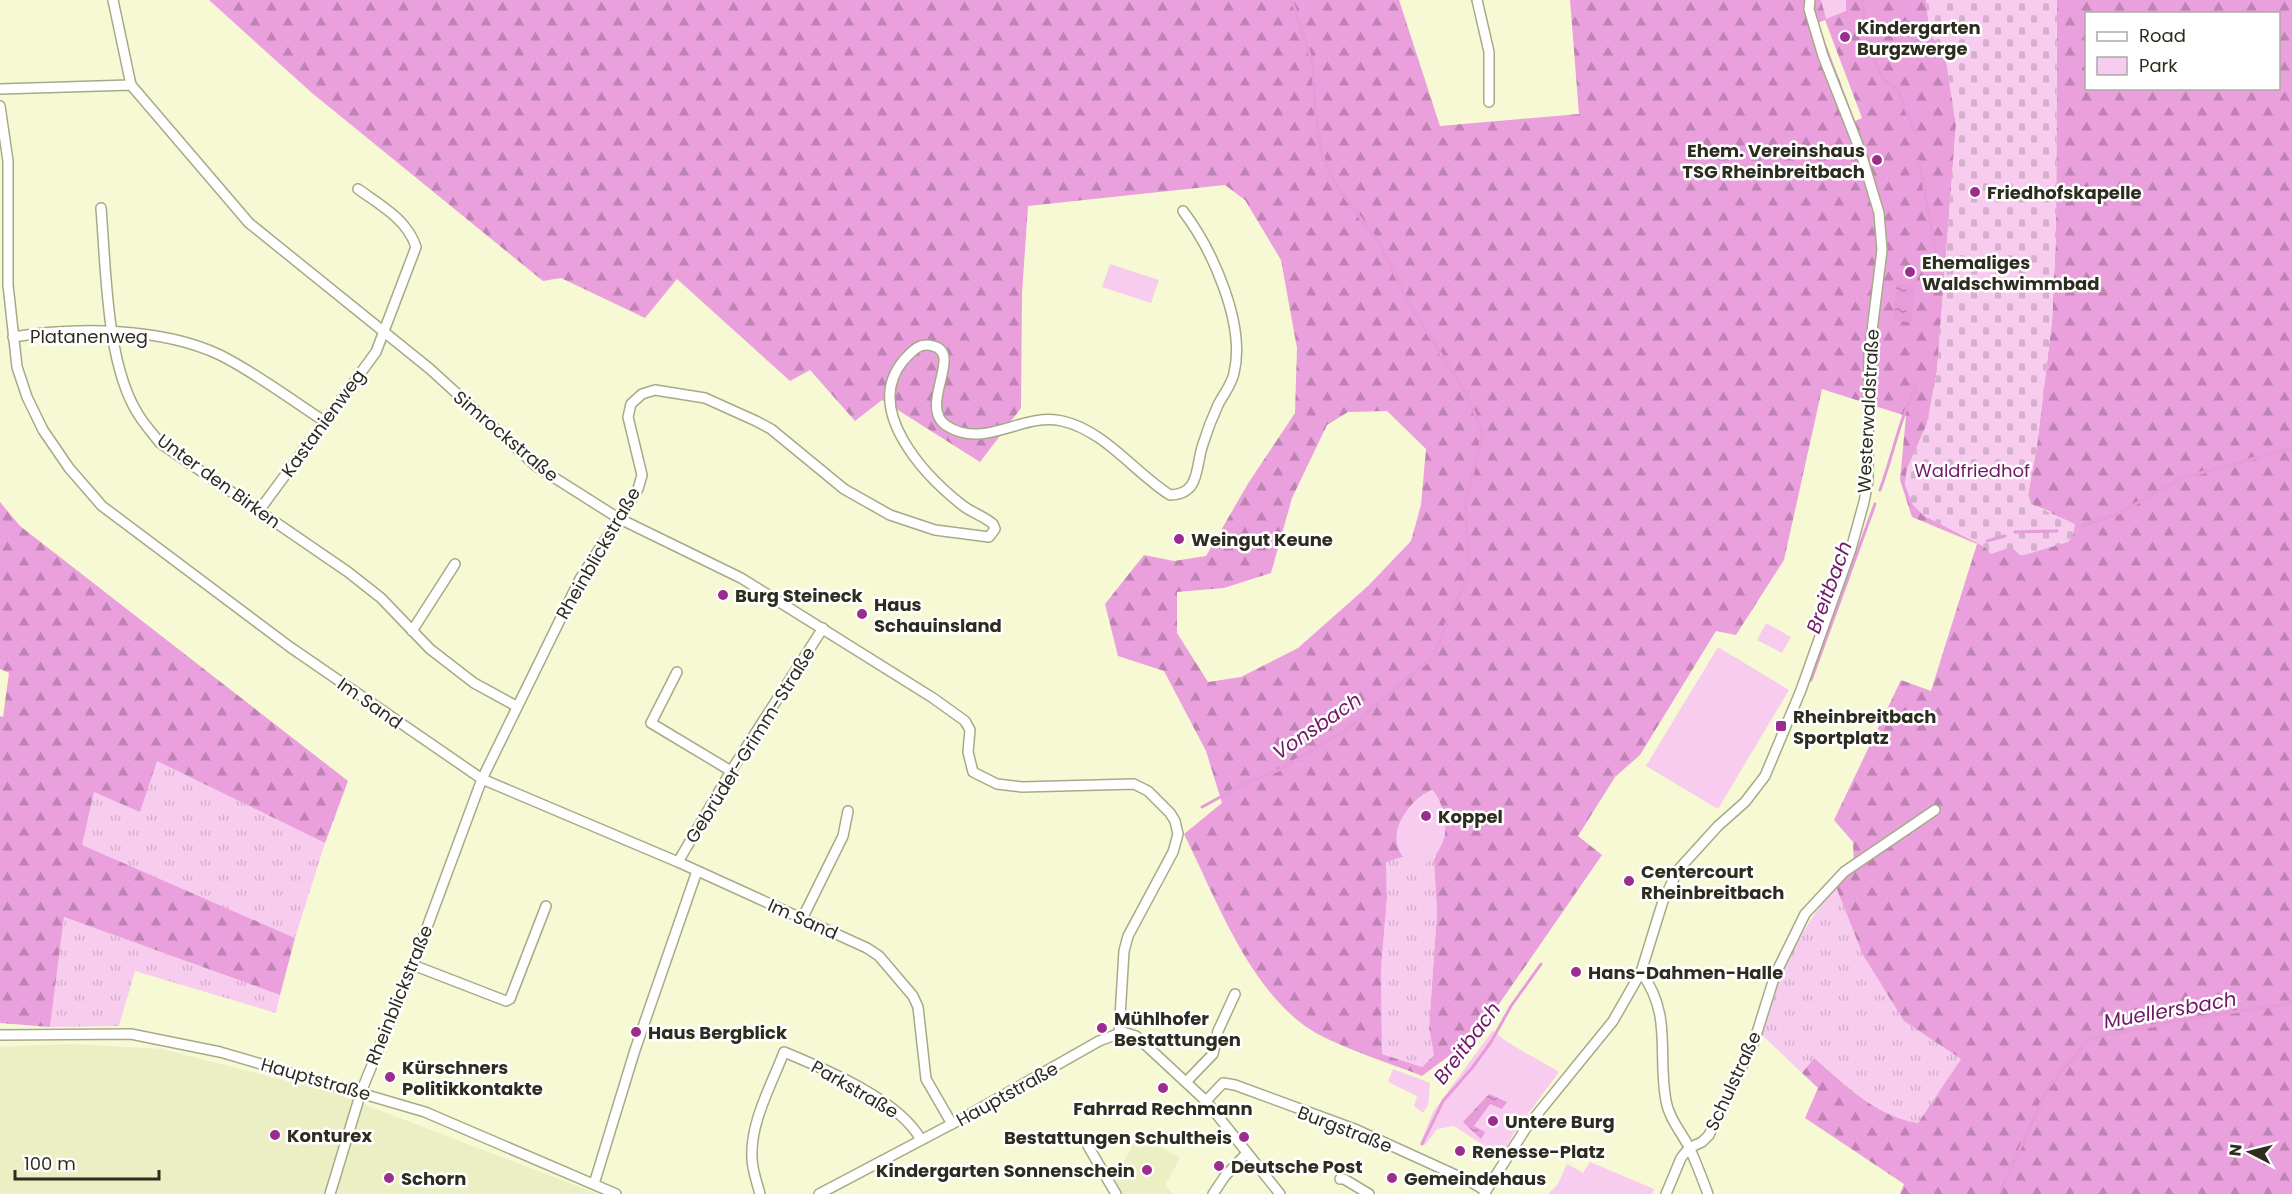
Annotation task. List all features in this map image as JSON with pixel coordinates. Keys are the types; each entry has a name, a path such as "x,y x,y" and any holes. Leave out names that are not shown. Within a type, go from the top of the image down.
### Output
{"street":[{"name":"Simrockstraße","path":"113,0 131,86 249,223 430,369 536,466 618,518 741,578 957,715 965,721 969,733 968,752 973,772 997,784 1022,787 1134,784 1148,791 1175,821 1177,842 1128,936 1124,951 1119,1033"},
{"path":"1477,0 1489,52 1489,102"},
{"name":"Westerwaldstraße","path":"1485,1193 1526,1128 1613,1021 1641,972 1663,901 1678,870 1718,826 1745,802 1765,776 1801,690 1851,549 1868,481 1869,355 1882,250 1879,213 1860,150 1823,56 1809,9 1810,0"},
{"path":"0,89 131,86"},
{"name":"Im Sand","path":"0,106 8,161 8,285 17,367 27,397 43,430 69,468 102,506 300,654 482,779 678,862 879,956 913,996 918,1007 926,1079 952,1124"},
{"path":"358,189 404,223 412,233 416,247 385,333"},
{"name":"Unter den Birken","path":"101,208 112,333 121,375 137,413 160,443 348,572 381,598 430,649 474,683 516,706"},
{"name":"Rheinblickstraße","path":"330,1194 361,1092 482,779 580,579 638,489 642,475 628,417 631,404 642,394 655,390 705,398 771,429 844,489 890,515 935,530 989,537 995,529 993,524 949,493 914,454 892,417 889,397 897,369 915,348 924,345 937,347 944,354 945,364 935,405 938,416 946,426 963,433 980,435 1038,420 1075,424 1115,450 1170,495 1185,492 1192,487 1202,446 1217,407 1234,376 1237,356 1224,289 1206,244 1183,211"},
{"name":"Platanenweg","path":"13,337 60,333 112,333 167,338 218,355 324,421"},
{"name":"Kastanienweg","path":"258,512 376,352 385,333"},
{"path":"412,631 455,564"},
{"name":"Gebrüder-Grimm-Straße","path":"678,862 731,771 822,628"},
{"path":"677,672 651,723 731,771"},
{"name":"Schulstraße","path":"1666,1194 1681,1158 1689,1148 1702,1142 1709,1135 1754,1042 1775,975 1805,914 1844,872 1935,810"},
{"path":"802,919 843,836 848,811"},
{"name":"Gebrüder-Grimm-Straße","path":"594,1184 635,1050 697,871"},
{"path":"412,965 506,1001 510,999 546,906"},
{"path":"1641,972 1652,986 1659,1004 1664,1032 1665,1100 1669,1114 1689,1148 1708,1194"},
{"path":"1186,1082 1213,1054 1218,1031 1235,994"},
{"name":"Hauptstraße","path":"0,1035 106,1033 155,1037 361,1092 434,1116 616,1194"},
{"path":"1119,1033 1136,1036 1206,1101 1280,1194"},
{"name":"Hauptstraße","path":"823,1193 1099,1041 1119,1033"},
{"name":"Parkstraße","path":"760,1194 752,1158 753,1142 757,1124 784,1052 828,1070 856,1086 906,1119 921,1140"},
{"name":"Burgstraße","path":"1206,1101 1223,1083 1235,1085 1357,1130 1471,1182 1485,1193"},
{"path":"1088,1146 1116,1194"},
{"path":"1213,1194 1225,1176 1247,1153"},
{"path":"1340,1179 1344,1179 1369,1194"}],"shaded area":[{"path":"72,1044 162,1049 334,1093 598,1194 0,1194 0,1047"},
{"name":"Kindergarten Sonnenschein","path":"1138,1134 1180,1158 1165,1185 1173,1194 1121,1194 1114,1182"}],"green space":[{"path":"209,0 1399,0 1440,126 1579,114 1570,0 1926,0 1930,34 1945,53 1956,125 1937,371 1927,424 1907,469 1905,485 1923,515 1985,547 1991,553 2051,512 2031,504 2028,495 2037,445 2052,321 2056,234 2057,0 2292,0 2292,1194 1900,1194 1904,1184 1805,1118 1818,1088 1802,1073 1814,1058 1862,1098 1888,1114 1918,1123 1961,1059 1904,1021 1863,955 1836,887 1854,867 1853,842 1834,820 1901,680 1931,691 1977,544 1912,517 1900,480 1906,416 1822,389 1784,560 1736,635 1716,631 1640,755 1615,777 1578,836 1602,855 1488,1020 1465,1044 1422,1076 1355,1051 1316,1033 1293,1016 1272,995 1254,971 1223,915 1184,834 1222,803 1206,751 1164,671 1118,656 1105,604 1144,555 1174,561 1206,556 1249,482 1295,413 1297,348 1281,260 1245,200 1225,185 1028,206 1022,293 1021,408 980,462 882,400 855,421 810,370 790,381 677,279 645,318 561,278 543,281 312,93","holes":["1825,20 1862,118 1855,121 1818,23","1387,411 1426,449 1421,505 1411,541 1368,586 1298,648 1241,677 1208,682 1177,633 1177,592 1224,588 1271,573 1292,498 1327,425 1348,412","1432,790 1441,805 1441,831 1435,858 1419,864 1397,831 1406,812 1420,797","1402,857 1419,865 1434,859 1437,913 1429,1028 1434,1055 1422,1067 1382,1054 1381,968 1387,898 1386,862"]},
{"path":"1821,0 1846,0 1846,11 1826,19"},
{"name":"Waldfriedhof","path":"1926,0 2057,0 2056,234 2052,321 2037,445 2028,494 2031,504 2075,524 2073,536 2068,542 2021,556 2011,547 1991,554 1985,547 1923,515 1913,505 1905,485 1907,469 1927,424 1937,371 1956,125 1945,53 1930,34"},
{"path":"1110,264 1159,280 1151,303 1102,287"},
{"path":"0,502 20,526 348,781 325,843 157,761 140,812 94,792 82,845 295,938 280,995 64,917 50,1027 0,1023 0,716 3,717 9,673 0,669"},
{"path":"1766,623 1791,637 1782,653 1757,640"},
{"path":"1718,647 1789,690 1718,809 1646,766"},
{"path":"156,760 325,843 295,938 81,845 94,791"},
{"path":"1432,790 1443,810 1445,834 1436,855 1425,864 1418,866 1411,864 1398,849 1396,839 1398,828 1402,818 1415,801"},
{"path":"1402,857 1410,862 1434,859 1437,913 1429,1028 1434,1055 1422,1067 1382,1054 1381,968 1387,898 1386,861"},
{"path":"1836,887 1863,955 1904,1021 1961,1059 1918,1123 1888,1114 1862,1098 1814,1058 1802,1073 1760,1033 1790,956 1810,921"},
{"path":"64,917 280,995 276,1013 135,971 119,1026 50,1027"},
{"path":"1493,1030 1515,1047 1559,1072 1514,1133 1501,1157 1454,1126 1437,1129 1425,1145 1420,1144 1433,1112"},
{"path":"1393,1069 1430,1083 1428,1105 1423,1113 1414,1106 1417,1096 1388,1082"},
{"path":"1590,1162 1654,1189 1652,1194 1548,1194 1558,1184 1567,1164 1583,1173"}],"water":[{"path":"1896,284 1914,285 1912,322 1894,321"},
{"path":"1489,1094 1507,1102 1502,1109 1490,1104 1474,1126 1485,1132 1481,1139 1463,1122"}],"waterway":[{"path":"1292,0 1313,65 1315,109 1322,155 1334,182 1381,246 1409,304 1467,395 1483,434 1465,503 1469,566 1465,585 1452,609"},
{"name":"Breitbach","path":"1863,0 1864,23 1872,53 1882,78 1898,90 1916,135"},
{"name":"Breitbach","path":"1919,161 1936,252"},
{"name":"Breitbach","path":"1880,490 1916,387"},
{"path":"2083,526 2119,513 2182,478 2292,448"},
{"name":"Breitbach","path":"1811,680 1875,504"},
{"path":"2015,532 2057,531"},
{"path":"1987,541 2005,536"},
{"name":"Vonsbach","path":"1202,807 1244,784 1281,769 1346,730 1433,657 1448,619"},
{"name":"Breitbach","path":"1422,1144 1443,1101 1491,1042 1511,1006 1541,964"},
{"name":"Muellersbach","path":"1999,1194 2048,1088 2089,1039 2176,1021 2292,1003"}],"place":[{"name":"Kindergarten Burgzwerge","path":"1845,37"},
{"name":"Ehem. Vereinshaus TSG Rheinbreitbach","path":"1877,160"},
{"name":"Friedhofskapelle","path":"1975,192"},
{"name":"Ehemaliges Waldschwimmbad","path":"1910,272"},
{"name":"Weingut Keune","path":"1179,539"},
{"name":"Burg Steineck","path":"723,595"},
{"name":"Haus Schauinsland","path":"862,614"},
{"name":"Rheinbreitbach Sportplatz","path":"1781,726"},
{"name":"Koppel","path":"1426,816"},
{"name":"Centercourt Rheinbreitbach","path":"1629,881"},
{"name":"Hans-Dahmen-Halle","path":"1576,972"},
{"name":"Mühlhofer Bestattungen","path":"1102,1028"},
{"name":"Haus Bergblick","path":"636,1032"},
{"name":"Kürschners Politikkontakte","path":"390,1077"},
{"name":"Fahrrad Rechmann","path":"1163,1088"},
{"name":"Untere Burg","path":"1493,1121"},
{"name":"Konturex","path":"275,1135"},
{"name":"Bestattungen Schultheis","path":"1244,1137"},
{"name":"Renesse-Platz","path":"1460,1151"},
{"name":"Deutsche Post","path":"1219,1166"},
{"name":"Kindergarten Sonnenschein","path":"1147,1170"},
{"name":"Schorn","path":"389,1178"},
{"name":"Gemeindehaus","path":"1392,1178"}]}
